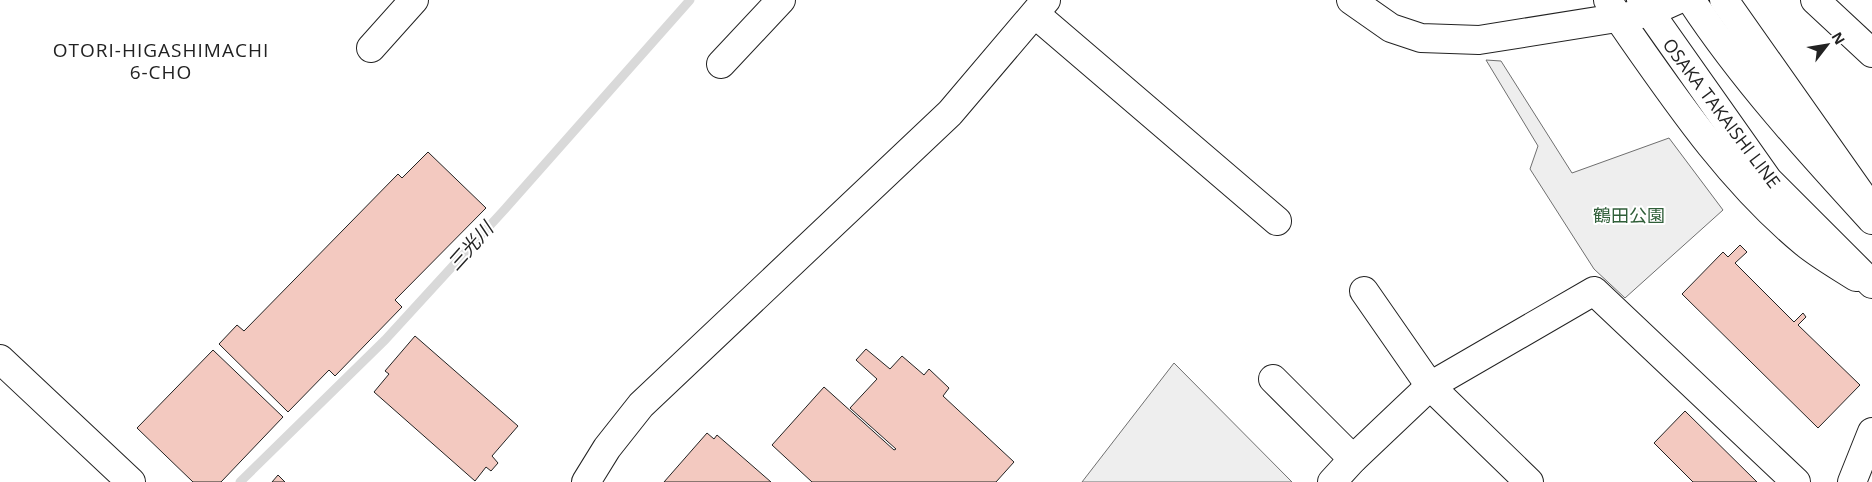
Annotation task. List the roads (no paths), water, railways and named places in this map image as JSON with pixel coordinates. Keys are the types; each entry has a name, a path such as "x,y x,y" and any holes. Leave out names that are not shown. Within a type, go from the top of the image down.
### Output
{"street":[{"path":"371,48 414,0"},
{"path":"721,64 781,0"},
{"path":"1351,0 1391,28 1421,38 1479,40 1613,9 1645,7 1677,0"},
{"path":"1691,0 1716,38 1813,155 1872,220"},
{"path":"1724,0 1872,210"},
{"path":"1815,0 1872,53"},
{"path":"586,482 607,448 641,405 950,113 1040,4 1277,221"},
{"name":"OSAKA TAKAISHI LINE","path":"1645,7 1768,180 1872,286"},
{"path":"1613,9 1692,123 1742,184 1806,244 1872,286"},
{"path":"1364,291 1430,386 1529,482"},
{"path":"1332,482 1353,459 1430,386 1594,291 1796,482"},
{"path":"0,359 131,482"},
{"path":"1273,379 1353,459"},
{"path":"1852,482 1872,432"}],"waterway":[{"name":"三光川","path":"240,482 385,340 505,209 690,0"}],"district":[{"name":"OTORI-HIGASHIMACHI 6-CHO","path":"161,61"}],"park label":[{"name":"鶴田公園","path":"1629,215"}]}
